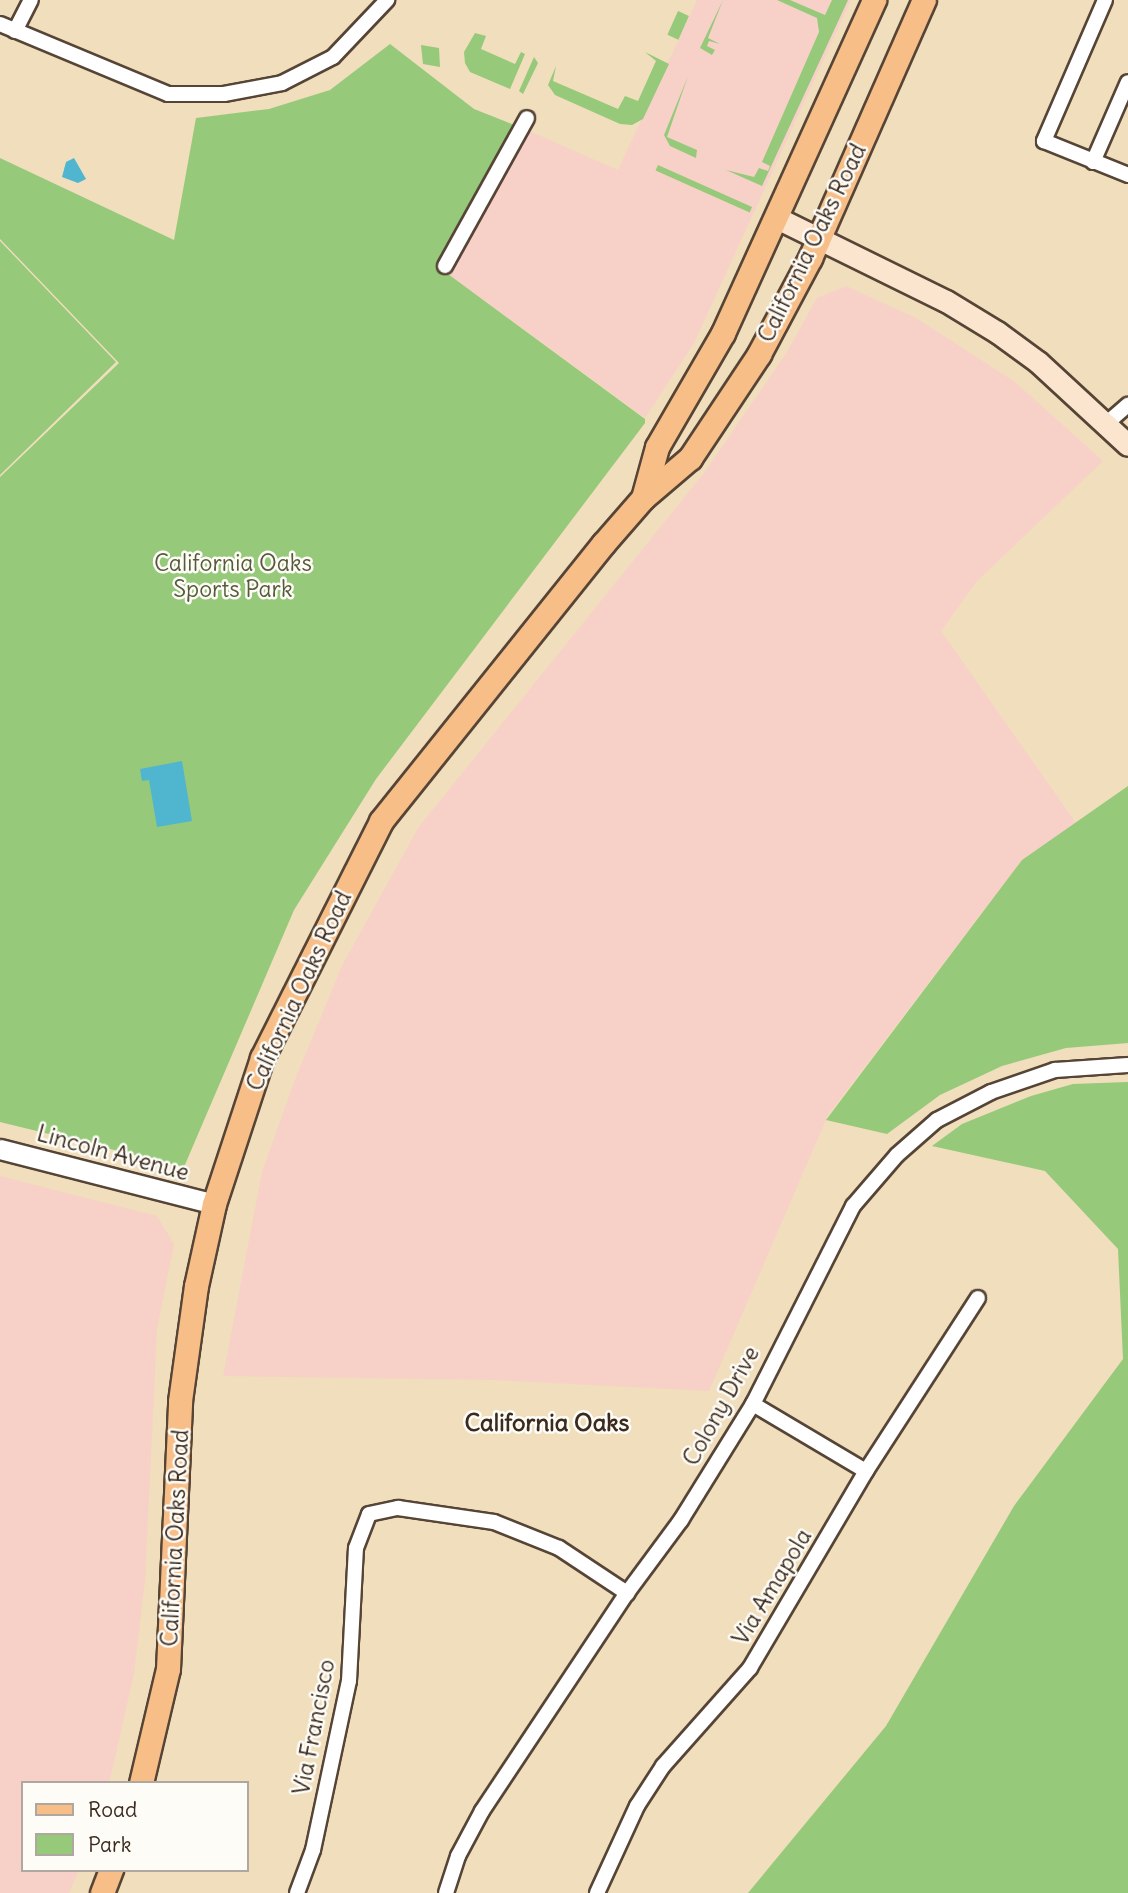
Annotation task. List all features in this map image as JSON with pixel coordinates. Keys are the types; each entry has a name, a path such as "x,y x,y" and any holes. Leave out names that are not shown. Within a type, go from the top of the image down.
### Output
{"main road":[{"name":"California Oaks Road","path":"643,498 657,447 723,334 874,0"},
{"name":"California Oaks Road","path":"141,1781 168,1669 180,1401 196,1286 214,1204 262,1058 381,821 643,498 690,458 759,354 817,240 924,0"},
{"path":"777,218 817,240 946,301 997,332 1107,423 1128,445"},
{"path":"102,1893 110,1872"}],"street":[{"path":"15,31 31,0"},
{"path":"0,24 168,94 224,94 282,83 333,57 387,0"},
{"path":"1105,0 1044,141 1128,175"},
{"path":"1093,162 1128,82"},
{"path":"445,266 527,118"},
{"path":"1107,423 1128,405"},
{"name":"Colony Drive","path":"446,1893 458,1856 482,1811 627,1593 681,1520 753,1404 853,1206 897,1155 937,1120 991,1092 1055,1070 1128,1065"},
{"name":"Lincoln Avenue","path":"0,1149 214,1204"},
{"name":"Via Amapola","path":"597,1893 637,1807 663,1766 750,1668 866,1471 978,1298"},
{"path":"753,1404 866,1471"},
{"name":"Via Francisco","path":"296,1893 313,1850 349,1681 356,1548 369,1514 398,1508 494,1522 559,1548 627,1593"}],"shaded area":[{"path":"697,0 851,0 694,343 645,418 448,274 527,130 618,170"},
{"path":"846,286 916,318 1015,382 1103,461 976,582 941,631 1076,823 1022,860 828,1115 709,1391 493,1380 223,1376 262,1172 294,1082 342,966 418,828 704,473 787,352 817,298"},
{"path":"0,1176 157,1216 174,1244 157,1329 145,1580 134,1674 109,1781 21,1781 21,1872 78,1872 69,1893 0,1893"}],"green space":[{"path":"723,0 708,38 720,44 709,41 707,46 715,50 712,55 700,48"},
{"path":"777,0 790,0 825,15 832,0 848,0 762,186 726,170 754,177 759,168 768,171 770,166 762,162 819,32 817,18"},
{"path":"678,11 689,16 678,40 667,35"},
{"path":"475,33 486,36 481,49 515,64 521,52 525,54 510,89 470,72 465,63 464,52"},
{"name":"California Oaks Sports Park","path":"390,44 474,109 527,130 450,252 448,274 645,419 645,423 376,779 294,910 184,1167 0,1122 0,477 119,363 0,239 0,158 174,240 196,118 269,109 330,90"},
{"path":"421,45 439,48 440,67 423,64"},
{"path":"645,52 669,64 643,119 632,125 620,124 555,95 548,85 556,66 553,81 618,109 625,96 638,101 656,61"},
{"path":"534,57 538,63 523,94 519,91"},
{"path":"688,76 667,137 697,150 696,158 670,146 664,135"},
{"path":"658,165 752,207 750,212 656,170"},
{"path":"0,241 116,362 0,475"},
{"path":"1128,786 1128,1043 1066,1048 1002,1066 940,1095 887,1134 826,1120 1022,860"},
{"path":"1128,1082 1128,1893 748,1893 886,1726 1014,1506 1123,1359 1118,1249 1045,1171 932,1146 962,1124 1031,1096 1073,1084"}],"water":[{"path":"74,158 86,179 78,183 62,177 66,162"},
{"path":"182,761 192,821 157,827 149,780 142,781 140,769"}],"district":[{"name":"California Oaks","path":"547,1423"}]}
